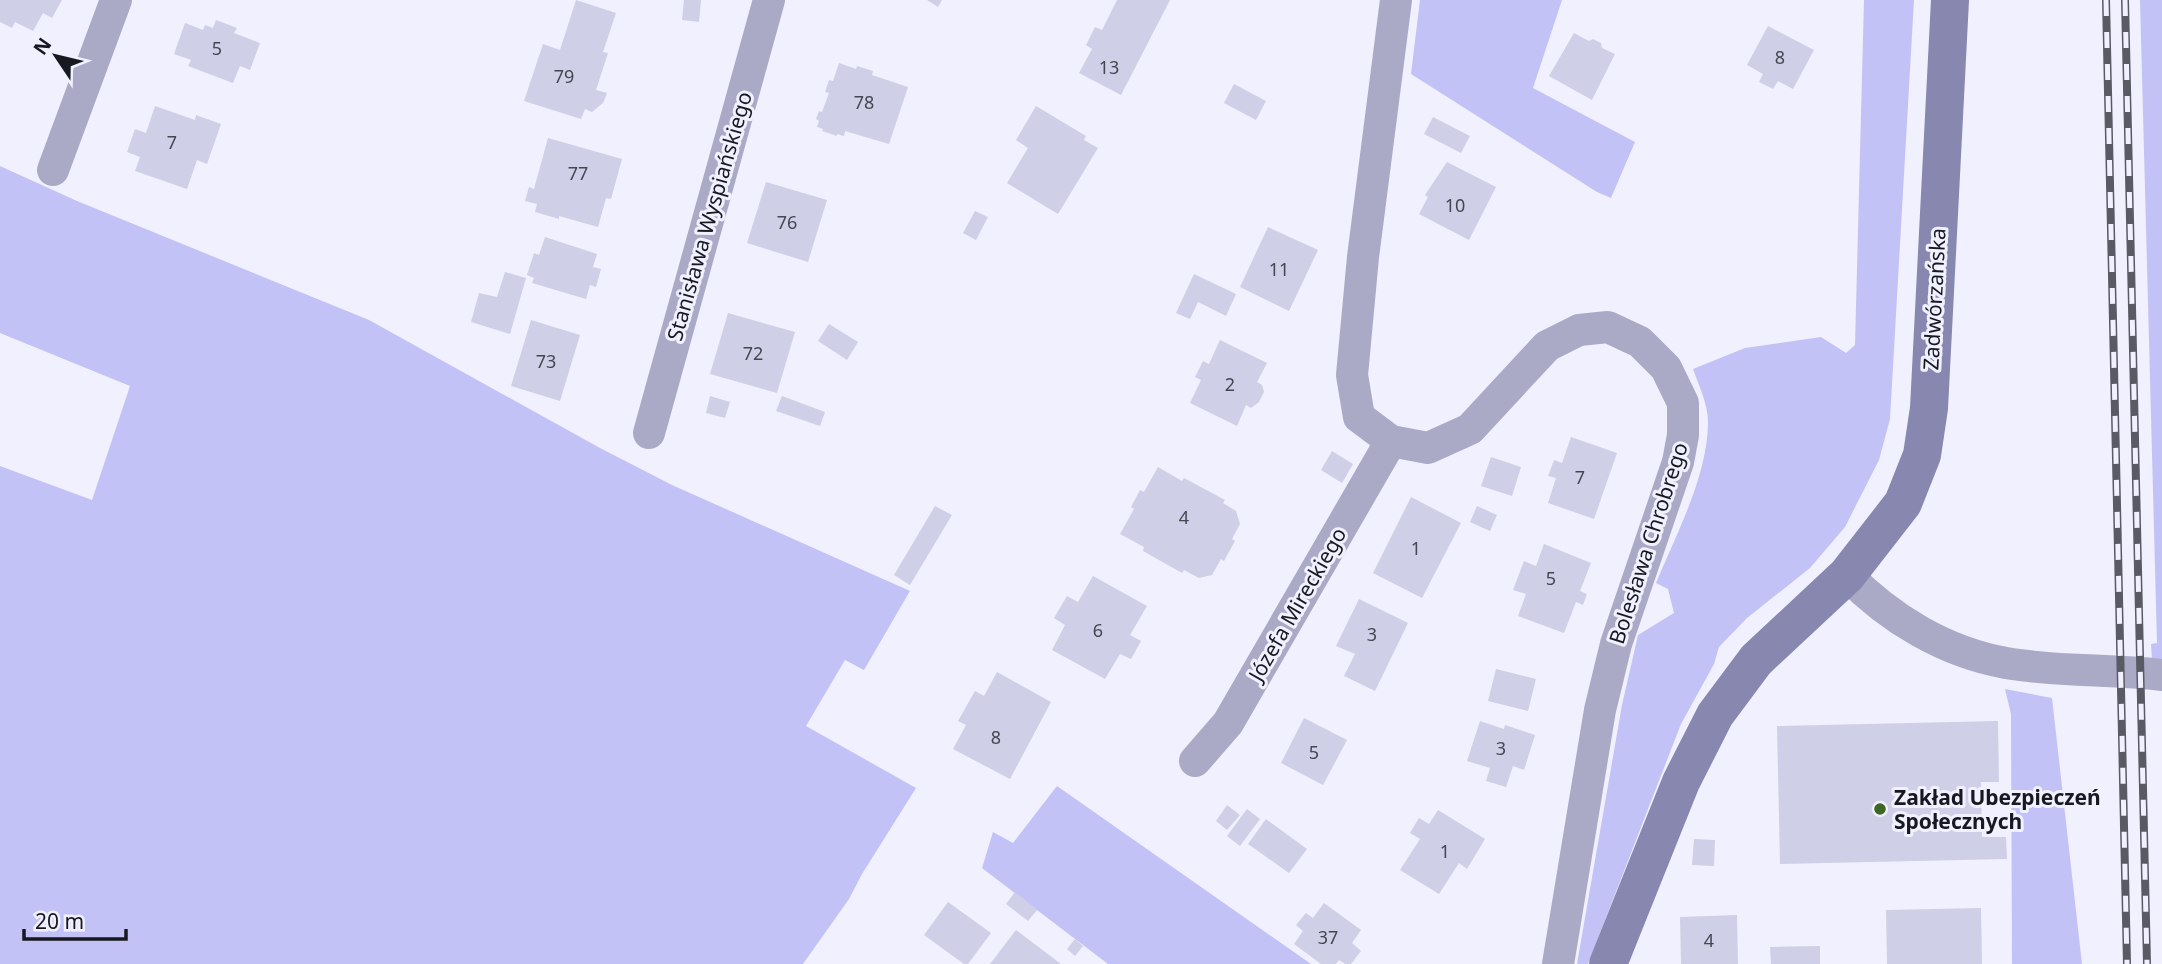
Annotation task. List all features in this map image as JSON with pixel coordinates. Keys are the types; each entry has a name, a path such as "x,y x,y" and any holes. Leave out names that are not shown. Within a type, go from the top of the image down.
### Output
{"street":[{"path":"53,170 116,0"},
{"name":"Stanisława Wyspiańskiego","path":"649,433 769,0"},
{"name":"Bolesława Chrobrego","path":"1396,0 1363,257 1352,375 1359,416 1391,441 1428,448 1470,429 1547,346 1579,330 1608,327 1640,342 1666,369 1683,403 1683,435 1678,462 1616,644 1600,710 1558,964"},
{"name":"Zadwórzańska","path":"1608,964 1681,782 1715,715 1756,660 1847,575 1903,503 1922,455 1929,408 1950,0"},
{"name":"Józefa Mireckiego","path":"1195,761 1228,723 1391,441"},
{"path":"1847,575 1866,595 1889,612 1946,646 2005,663 2162,675"}],"shaded area":[{"path":"1420,0 1562,0 1533,88 1635,142 1611,198 1597,192 1411,74"},
{"path":"1864,0 1914,0 1890,419 1879,460 1845,527 1810,568 1747,618 1719,647 1714,664 1681,724 1588,964 1577,964 1622,705 1638,635 1674,613 1668,589 1656,583 1697,484 1707,442 1707,409 1693,369 1745,348 1821,337 1846,353 1855,345"},
{"path":"2140,0 2162,0 2162,660 2152,659 2151,644 2157,643"},
{"path":"0,166 77,201 369,320 672,485 910,591 864,670 845,660 806,726 916,788 849,899 803,964 0,964 0,466 92,500 130,386 0,333"},
{"path":"2005,689 2052,698 2082,964 2012,964 2011,714"},
{"path":"1057,786 1311,964 1108,964 982,868 993,832 1013,843"}],"building":[{"path":"0,0 62,0 52,18 43,13 33,31 15,22 12,28 0,22"},
{"path":"576,0 616,13 603,52 608,53 596,90 607,93 603,103 592,112 585,109 581,119 524,101 543,44 560,50"},
{"path":"684,0 701,0 699,22 682,20"},
{"path":"927,0 942,0 938,7"},
{"path":"1117,0 1170,0 1121,95 1079,73 1092,49 1086,45 1095,27 1102,30"},
{"path":"216,20 237,28 234,33 260,43 250,70 240,66 233,83 188,66 191,60 174,54 185,23 203,30 205,25 213,28"},
{"path":"1768,26 1814,50 1793,89 1778,81 1773,89 1759,82 1763,74 1747,65"},
{"path":"1574,33 1589,41 1593,39 1601,43 1602,48 1615,54 1592,100 1549,76"},
{"path":"839,63 873,71 872,75 908,87 889,144 845,131 844,136 837,136 817,127 819,121 816,119 819,111 822,112 829,93 825,92 829,80 833,81"},
{"path":"1234,84 1266,101 1256,120 1224,103"},
{"path":"155,106 195,120 196,115 221,124 207,164 197,160 187,189 135,171 140,157 127,152 135,129 146,133"},
{"path":"1036,106 1086,136 1084,140 1098,148 1058,214 1007,183 1028,148 1016,140"},
{"path":"1433,117 1470,136 1461,153 1424,134"},
{"path":"548,138 622,159 611,199 606,198 598,227 535,212 537,204 525,201 529,187 534,189"},
{"path":"1447,162 1496,187 1469,240 1419,214 1428,197 1425,195"},
{"path":"766,182 827,200 808,262 747,243"},
{"path":"975,211 988,217 976,240 963,233"},
{"path":"1268,227 1318,250 1289,311 1240,287"},
{"path":"545,237 597,254 593,267 601,269 596,287 590,285 586,299 532,283 534,278 527,275 534,253 539,255"},
{"path":"505,272 526,278 510,334 471,322 479,293 497,297"},
{"path":"1194,274 1236,294 1226,316 1198,302 1190,319 1176,313"},
{"path":"728,313 795,332 777,393 710,374"},
{"path":"531,320 580,335 560,401 511,386"},
{"path":"829,324 858,342 847,360 818,341"},
{"path":"1220,340 1267,363 1257,382 1262,385 1264,392 1259,402 1251,408 1246,405 1237,426 1190,403 1201,380 1195,377 1203,361 1209,364"},
{"path":"710,396 730,402 725,418 706,413"},
{"path":"782,396 825,412 820,426 776,411"},
{"path":"1571,437 1617,453 1594,519 1548,503 1556,478 1548,476 1554,460 1562,463"},
{"path":"1332,451 1353,464 1342,483 1321,470"},
{"path":"1491,457 1521,467 1512,496 1481,486"},
{"path":"1158,467 1225,500 1223,503 1236,511 1240,524 1232,539 1235,541 1212,575 1199,578 1184,570 1182,573 1143,551 1144,547 1120,534 1134,509 1131,507 1140,490 1144,492"},
{"path":"1411,497 1461,523 1422,598 1373,573"},
{"path":"935,506 952,515 910,585 894,575"},
{"path":"1477,506 1497,515 1490,531 1470,522"},
{"path":"1544,544 1591,563 1580,591 1587,594 1583,605 1576,602 1564,633 1518,616 1526,594 1513,590 1524,561 1536,566"},
{"path":"1093,576 1147,606 1130,635 1141,641 1131,659 1120,654 1105,679 1052,650 1065,625 1054,618 1067,596 1078,602"},
{"path":"1359,599 1408,623 1375,691 1344,676 1355,654 1336,646"},
{"path":"1496,669 1536,679 1528,711 1488,701"},
{"path":"997,672 1051,702 1010,779 953,749 966,725 958,721 975,691 984,696"},
{"path":"1304,718 1347,740 1323,785 1281,763"},
{"path":"1480,721 1504,729 1505,725 1535,735 1524,770 1513,766 1506,787 1486,781 1490,768 1467,761"},
{"name":"Zakład Ubezpieczeń Społecznych","path":"1998,721 1999,782 1981,782 1982,837 2006,837 2007,859 1780,864 1777,726"},
{"path":"1227,805 1240,815 1227,830 1216,821"},
{"path":"1247,809 1260,819 1240,846 1227,836"},
{"path":"1438,810 1485,839 1467,869 1459,863 1439,894 1400,870 1420,839 1410,833 1419,818 1429,824"},
{"path":"1266,819 1307,849 1289,873 1248,844"},
{"path":"1694,839 1715,840 1714,866 1692,865"},
{"path":"1015,892 1037,910 1028,921 1006,904"},
{"path":"948,902 991,933 968,964 964,964 924,935"},
{"path":"1324,903 1361,930 1352,943 1361,951 1351,964 1339,960 1336,964 1321,964 1294,944 1303,931 1296,925 1306,913 1313,918"},
{"path":"1981,908 1982,964 1887,964 1886,910"},
{"path":"1737,915 1738,964 1681,964 1680,917"},
{"path":"1016,930 1061,964 990,964"},
{"path":"1075,939 1083,946 1075,956 1067,949"},
{"path":"1820,946 1820,964 1771,964 1770,947"}],"railway":[{"path":"2106,0 2127,964"},
{"path":"2125,0 2147,964"}],"place":[{"name":"Zakład Ubezpieczeń Społecznych","path":"1880,809"}]}
